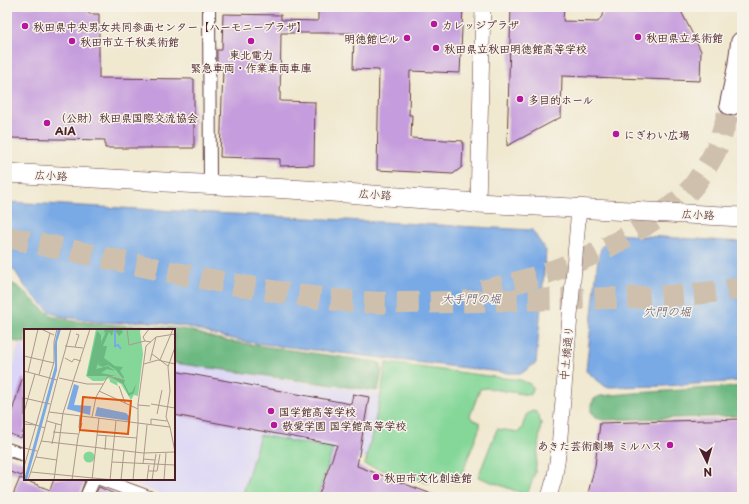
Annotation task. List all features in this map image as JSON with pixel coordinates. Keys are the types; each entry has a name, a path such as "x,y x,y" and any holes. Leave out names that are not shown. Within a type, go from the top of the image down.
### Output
{"highway":[{"path":"731,104 742,43"}],"main road":[{"name":"広小路","path":"7,173 210,184 478,203 742,216"}],"street":[{"path":"209,7 210,184"},
{"path":"478,203 483,7"},
{"name":"中土橋通り","path":"549,497 555,476 558,448 579,208"},
{"path":"7,449 24,455"},
{"path":"86,497 94,480"},
{"path":"103,480 149,497"}],"shaded area":[{"path":"18,344 24,345 24,443 7,437 7,398"},
{"name":"敬愛学園 国学館高等学校","path":"175,363 381,394 368,458 356,456 342,497 169,497 123,480 175,480"}],"green space":[{"path":"7,281 19,287 45,311 55,317 73,321 121,326 142,325 189,330 214,338 247,344 377,362 381,364 382,371 378,390 376,391 175,363 175,329 24,329 24,343 7,340"},
{"path":"386,363 520,380 530,384 533,387 532,393 530,395 486,388 480,389 470,416 472,419 480,423 480,427 460,479 434,470 429,483 365,465 381,394"},
{"path":"742,386 742,416 603,420 595,417 591,411 591,405 594,399 600,396"},
{"path":"532,411 536,412 541,423 535,473 527,495 478,477 497,429 519,432 522,428 526,415"},
{"path":"260,435 333,449 317,497 242,497"}],"water":[{"name":"大手門の堀","path":"7,202 532,230 546,251 536,363 522,373 508,373 247,342 211,334 189,327 143,321 120,323 98,322 59,316 48,310 26,288 15,271 7,266"},
{"name":"穴門の堀","path":"614,234 742,242 742,381 665,386 606,387 586,371 598,258 602,246"}],"building":[{"path":"7,7 89,7 89,14 99,14 99,78 194,79 194,148 105,148 105,140 7,138"},
{"path":"318,7 463,7 460,73 410,71 409,115 412,115 411,138 463,141 462,167 453,174 377,170 379,70 353,69 354,33 281,33 280,101 315,102 314,165 280,166 280,159 220,157 223,68 222,65 217,65 217,50 222,50 223,14 281,15 281,20 318,21"},
{"path":"511,7 564,7 563,21 598,22 608,7 679,7 701,51 700,81 562,76 561,117 507,146"},
{"name":"国学館高等学校","path":"175,371 351,404 353,394 369,397 357,466 437,496 318,497 337,445 175,415"},
{"path":"22,379 24,379 24,429 21,438 7,433 7,428"},
{"name":"あきた芸術劇場 ミルハス","path":"742,419 742,497 587,497 595,466 600,423"},
{"path":"7,457 24,462 22,476 7,471"},
{"path":"20,478 50,490 54,480 85,481 79,497 12,497"},
{"path":"99,487 121,497 94,497"}],"tunnel":[{"path":"482,291 505,286 571,264 634,233 670,208 695,184 711,160 720,140 731,104"},
{"path":"7,237 253,288 358,302 426,303 657,297 742,288"}],"place":[{"name":"カレッジプラザ","path":"434,24"},
{"name":"秋田県中央男女共同参画センター【ハーモニープラザ】","path":"25,26"},
{"name":"秋田県立美術館","path":"638,37"},
{"name":"明徳館ビル","path":"407,38"},
{"name":"秋田市立千秋美術館","path":"72,41"},
{"name":"東北電力 緊急車両・作業車両車庫","path":"251,41"},
{"name":"秋田県立秋田明徳館高等学校","path":"436,48"},
{"name":"多目的ホール","path":"520,99"},
{"name":"（公財）秋田県国際交流協会 AIA","path":"47,123"},
{"name":"にぎわい広場","path":"616,134"},
{"name":"国学館高等学校","path":"271,411"},
{"name":"敬愛学園 国学館高等学校","path":"274,425"},
{"name":"あきた芸術劇場 ミルハス","path":"670,445"},
{"name":"秋田市文化創造館","path":"376,477"}]}
